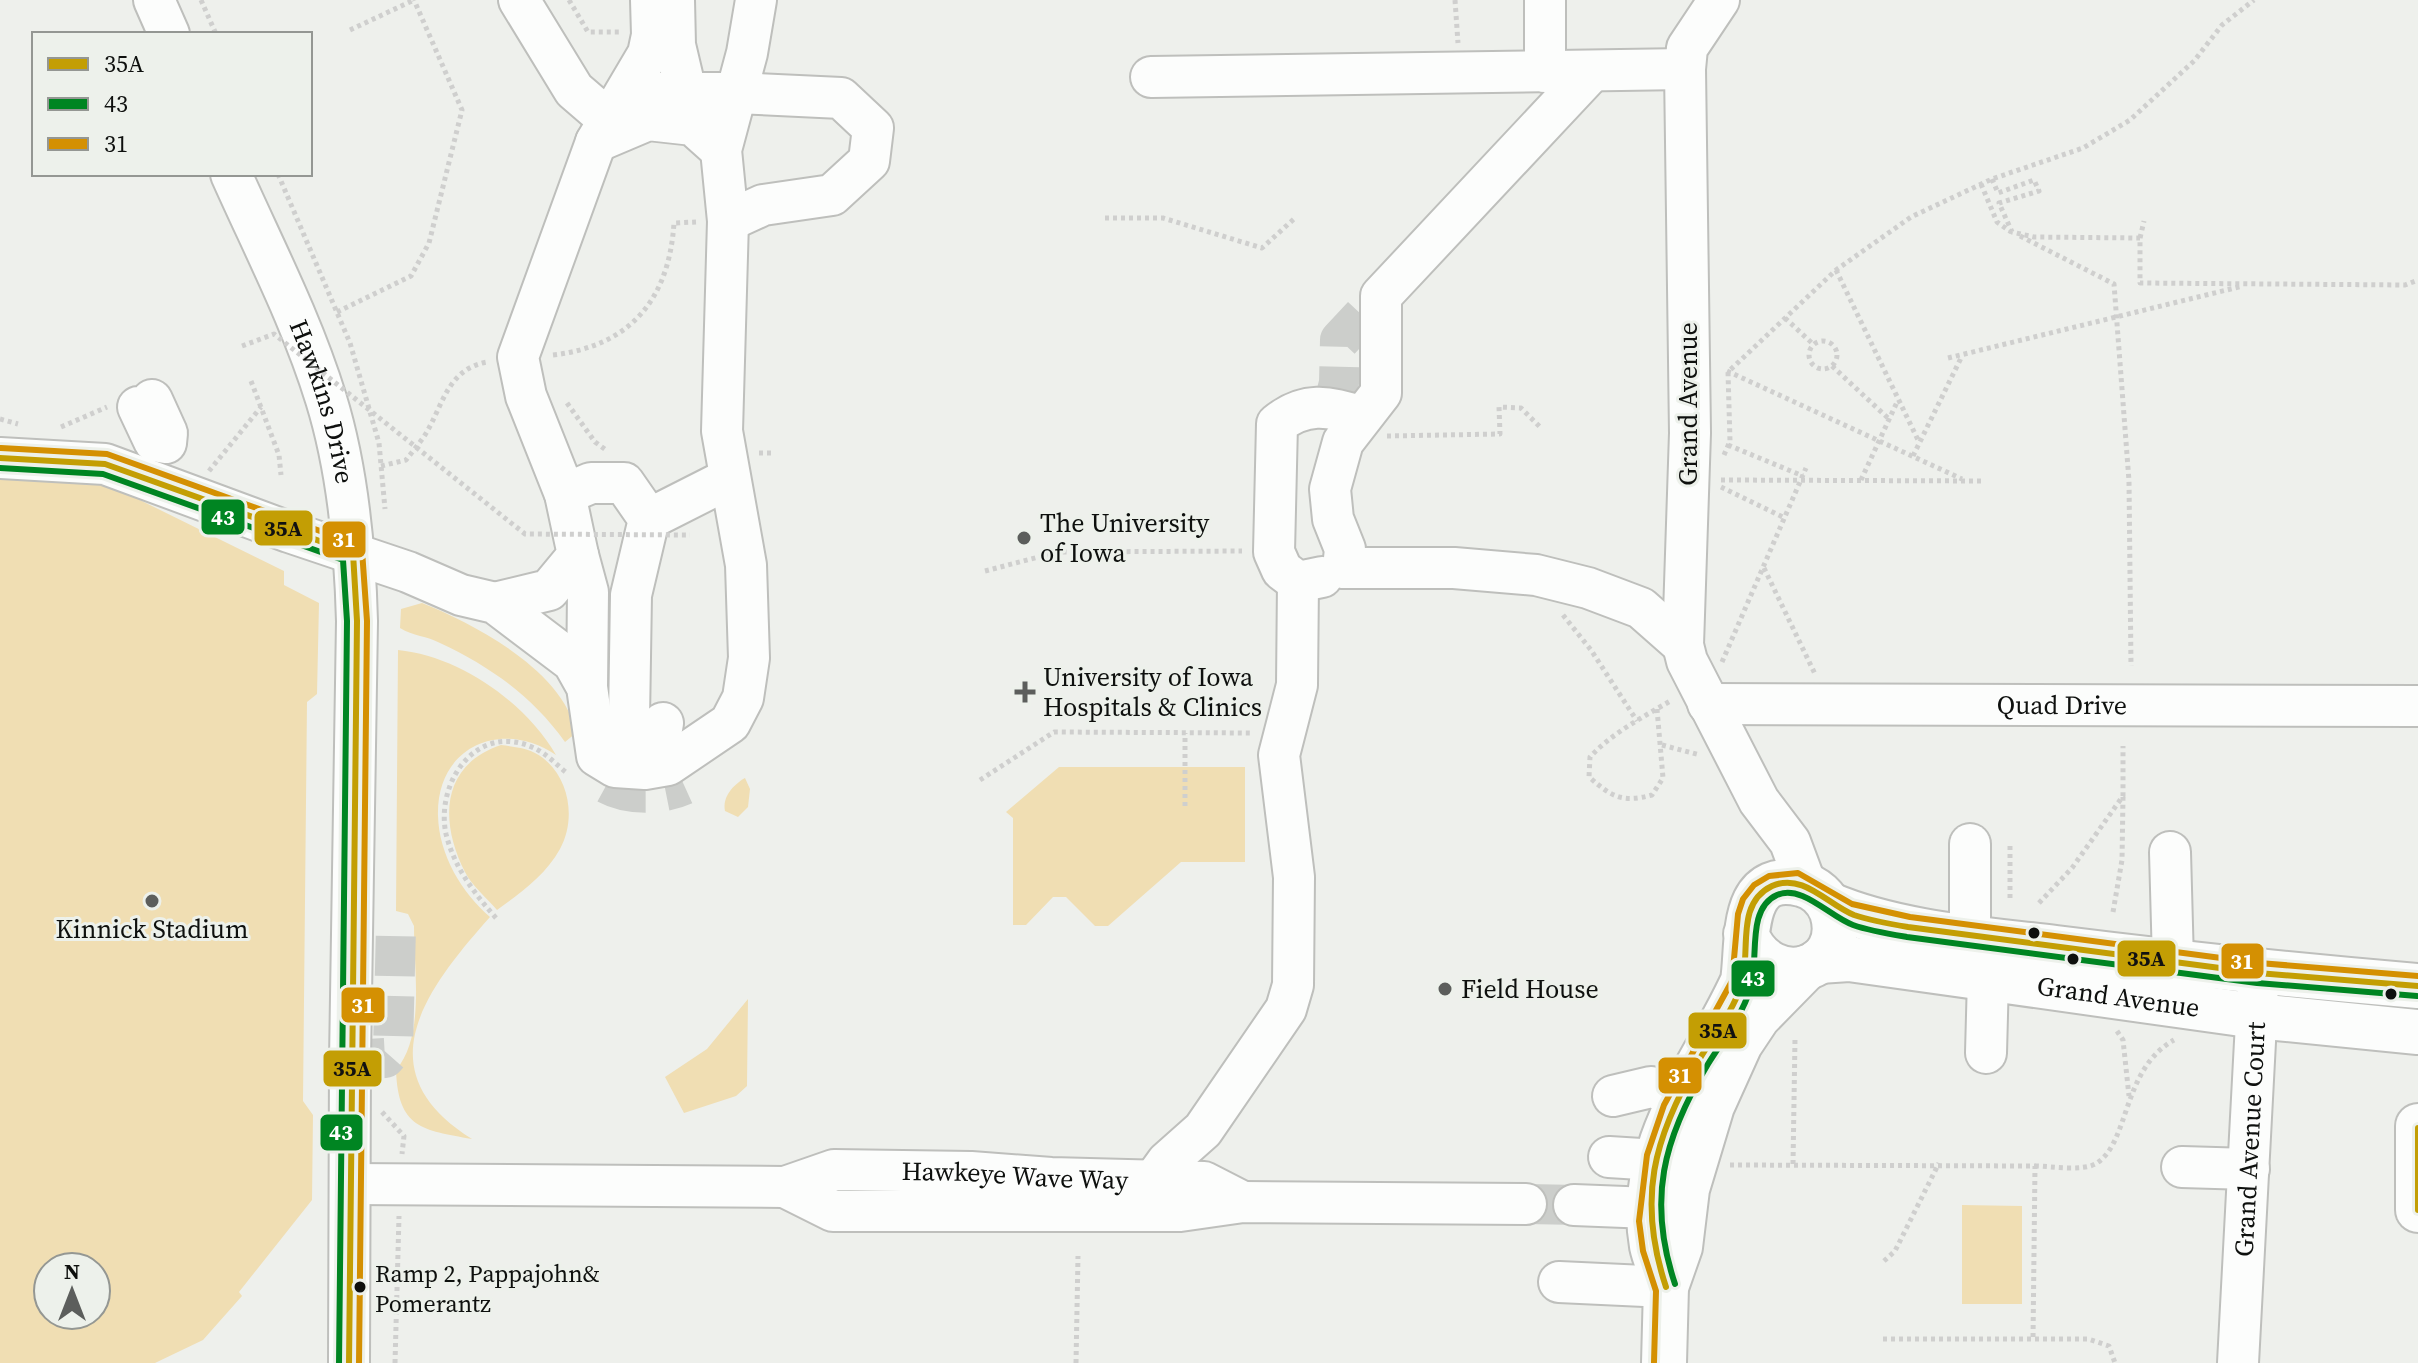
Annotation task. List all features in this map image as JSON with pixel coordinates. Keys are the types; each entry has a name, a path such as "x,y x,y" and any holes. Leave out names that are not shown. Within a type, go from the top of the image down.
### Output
{"main road":[{"path":"1664,1363 1666,1287 1680,1247 1696,1100 1743,981 1748,913 1760,894 1774,885 1790,882 1818,895 1835,921 1834,937 1813,965 1758,1017 1696,1100 1665,1129 1650,1208 1652,1247 1666,1287"},
{"name":"Grand Avenue","path":"1818,895 1879,922 1970,936 2258,973 2418,986"},
{"path":"1746,934 1753,951 1772,967 1791,971 1813,965"},
{"name":"Grand Avenue","path":"1813,965 1849,959 2256,1016 2418,1032"},
{"path":"2418,1128 2418,1210"}],"street":[{"path":"154,0 168,32"},
{"path":"519,0 574,90 611,119 700,122 736,93 756,0"},
{"path":"674,0 675,45 728,221 726,465 746,565 749,658 743,698 710,762 684,785"},
{"path":"1545,0 1545,72"},
{"name":"Grand Avenue","path":"1719,0 1687,48 1685,69 1690,433 1683,645 1694,700 1759,801 1790,842 1818,895"},
{"path":"642,16 652,35 648,54 611,119 518,357 526,396 565,494 588,592 591,771 668,765 730,723"},
{"path":"1151,77 1685,69"},
{"path":"1343,568 1345,549 1333,519 1330,489 1343,442 1367,426 1381,393 1381,296 1591,72"},
{"path":"611,119 700,122 736,93 841,98 873,128 869,161 832,195 763,205 728,221"},
{"name":"Hawkins Drive","path":"232,176 306,341 326,397 344,476 353,553 357,621 349,1363"},
{"path":"133,404 154,441 166,443 174,450 177,461 192,480"},
{"path":"1367,426 1333,406 1295,409 1277,424 1274,552 1282,570 1298,582 1317,579 1343,568 1454,568 1536,575 1588,588 1641,608 1683,645"},
{"path":"0,458 105,464 192,480 353,553 461,595 495,603 573,662 617,750 647,750 660,740 646,721 631,595 649,519 726,465"},
{"path":"565,494 591,483 624,483 649,519"},
{"path":"495,603 549,590 578,555"},
{"path":"1166,1211 1167,1162 1203,1130 1286,1009 1293,985 1294,877 1280,775 1282,733 1297,685 1298,582"},
{"name":"Quad Drive","path":"1694,700 1829,704 2418,706"},
{"name":"Grand Avenue","path":"1759,801 1766,853 1760,894"},
{"path":"1970,844 1970,936"},
{"path":"2170,852 2173,962"},
{"name":"Grand Avenue Court","path":"2238,1363 2238,1305 2249,1169 2258,973"},
{"path":"1986,1053 1988,978"},
{"path":"1613,1096 1651,1087 1696,1100"},
{"path":"1609,1157 1657,1160"},
{"path":"2182,1167 2249,1169"},
{"name":"Hawkeye Wave Way","path":"350,1184 785,1187 834,1170 850,1170 1166,1211 1204,1182 1243,1202 1526,1204"},
{"path":"1574,1205 1650,1208"},
{"path":"1559,1282 1666,1287"}],"path":[{"path":"201,0 215,32"},
{"path":"337,312 411,276 429,243 462,110 414,0 350,30"},
{"path":"569,0 588,32 642,16"},
{"path":"1455,0 1461,54"},
{"path":"1714,481 1728,445 1728,372 1836,270 1911,217 1992,179 2083,148 2130,120 2194,61 2222,25 2254,0"},
{"path":"1992,179 1998,193 2034,180 2039,191 1999,203 2012,232"},
{"path":"1981,184 1997,222 2114,284 2129,481 2131,666"},
{"path":"1105,218 1163,218 1262,248 1295,218"},
{"path":"381,466 406,460 426,433 447,386 477,364 576,352 600,345 623,332 649,307 658,290 672,255 674,223 728,221"},
{"path":"2144,221 2140,238 2140,283 2405,285 2418,280"},
{"path":"2012,232 2034,237 2140,238"},
{"path":"1836,270 1919,442"},
{"path":"1948,358 2251,284"},
{"path":"1785,318 1813,344"},
{"path":"242,346 274,334 525,534 690,535"},
{"path":"1826,341 1834,346 1837,356 1832,366 1821,369 1813,366 1808,353 1813,344 1826,341"},
{"path":"1913,456 1962,355"},
{"path":"1832,366 1889,419"},
{"path":"1728,372 1966,481"},
{"path":"251,381 279,455 281,475"},
{"path":"560,394 595,442 608,451"},
{"path":"1861,480 1898,399"},
{"path":"47,434 133,404"},
{"path":"192,480 261,407"},
{"path":"1367,426 1500,434 1499,407 1521,408 1541,428"},
{"path":"0,419 24,426"},
{"path":"1728,445 1802,478"},
{"path":"726,465 775,453"},
{"path":"1722,662 1806,468"},
{"path":"1714,481 1802,478 1984,481"},
{"path":"1714,481 1785,518"},
{"path":"985,571 1058,552 1256,551"},
{"path":"1763,567 1829,704"},
{"path":"1657,709 1663,778 1652,795 1629,802 1605,791 1589,777 1590,757 1604,742 1657,709 1694,700"},
{"path":"980,780 1054,732 1282,733"},
{"path":"1185,733 1185,806"},
{"path":"496,918 474,894 459,869 446,832 447,787 464,758 494,742 533,747 591,771"},
{"path":"1662,745 1708,758"},
{"path":"2113,912 2122,860 2123,746"},
{"path":"2039,903 2072,868 2123,796"},
{"path":"2010,842 2010,898"},
{"path":"2109,1024 2123,1040 2129,1097"},
{"path":"1717,1165 1939,1163 2086,1166 2098,1163 2114,1139 2129,1097 2156,1049 2176,1038"},
{"path":"1793,1164 1795,1039"},
{"path":"1884,1261 1895,1251 1939,1163"},
{"path":"2033,1339 2035,1166"},
{"path":"1076,1363 1078,1256"},
{"path":"1883,1339 2102,1342 2114,1354 2115,1363"}],"shaded area":[{"name":"Kinnick Stadium","path":"0,472 85,473 284,571 284,585 319,603 317,694 307,702 303,1101 313,1115 312,1200 239,1292 242,1296 203,1340 155,1363 0,1363"},
{"path":"422,603 467,624 515,653 555,690 568,711 576,733 565,742 539,710 509,684 440,643 400,628 401,609"},
{"path":"398,650 445,662 489,685 527,718 556,755 535,744 514,739 476,745 460,756 448,772 440,792 439,831 448,859 470,897 490,917 445,972 427,1001 416,1030 413,1058 420,1086 439,1113 472,1139 439,1133 416,1123 402,1104 398,1089 396,1070 411,1040 416,983 414,926 408,914 396,911"},
{"path":"501,745 533,752 552,767 564,788 569,813 565,838 554,859 532,883 497,910 465,872 451,833 449,815 456,781 466,766 481,754"},
{"path":"1059,767 1245,767 1245,862 1181,862 1108,926 1095,926 1066,897 1053,897 1026,925 1013,925 1013,818 1006,812"},
{"path":"745,778 750,789 748,807 738,817 725,811 725,801 733,788"},
{"path":"748,999 747,1086 736,1096 684,1113 665,1077 707,1049"},
{"path":"1962,1205 2022,1206 2022,1304 1962,1304"}],"tunnel":[{"path":"1333,406 1339,383 1340,340 1381,296"},
{"path":"607,784 625,791 646,793 684,785"},
{"path":"350,1060 385,1058 393,1049 396,927"},
{"path":"1526,1204 1574,1205"}],"transit line":[{"name":"31","path":"1,448 107,454 356,544 362,550 367,621 359,1363"},
{"name":"35A","path":"0,458 105,464 353,553 357,621 349,1363"},
{"name":"43","path":"0,468 103,474 343,560 347,621 339,1363"},
{"name":"31","path":"1654,1362 1656,1291 1643,1251 1639,1221 1647,1155 1664,1105 1732,981 1738,914 1743,899 1754,885 1769,876 1798,873 1852,904 1910,917 2259,963 2418,976"},
{"name":"35A","path":"1666,1287 1652,1226 1654,1170 1661,1143 1683,1089 1737,996 1744,973 1748,917 1760,894 1772,886 1783,883 1805,886 1854,915 1908,927 2258,973 2418,986"},
{"name":"43","path":"1675,1284 1662,1225 1661,1197 1670,1144 1693,1092 1746,1000 1753,979 1757,924 1767,902 1777,895 1796,894 1853,925 1907,937 2257,983 2417,996"},
{"name":"35A","path":"2418,1128 2418,1210"}],"place":[{"name":"The University of Iowa","path":"1024,538"},
{"name":"University of Iowa Hospitals & Clinics","path":"1025,692"},
{"name":"Kinnick Stadium","path":"152,901"},
{"name":"Field House","path":"1445,989"},
{"name":"Ramp 2, Pappajohn& Pomerantz","path":"360,1287"}]}
